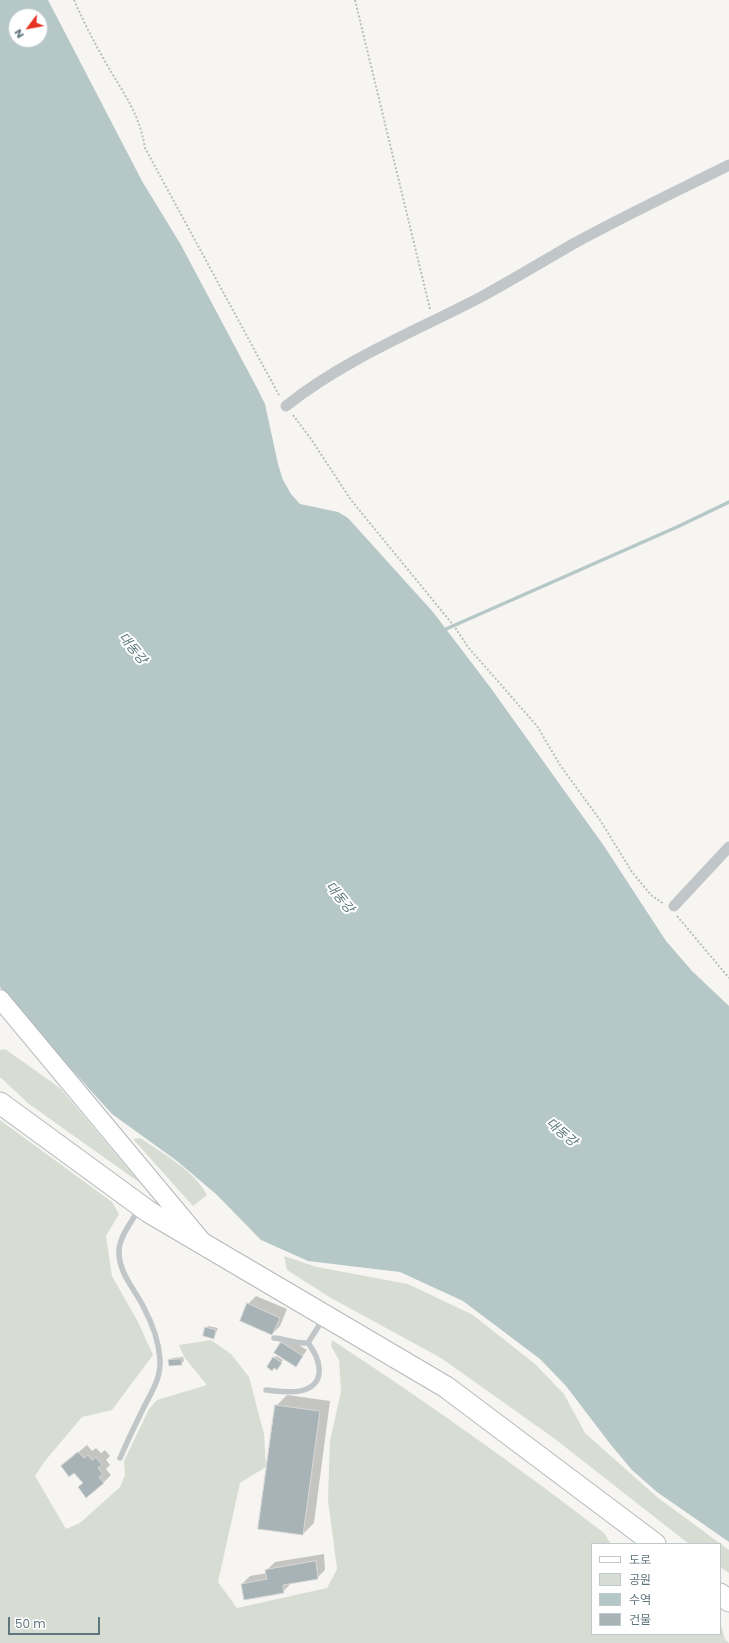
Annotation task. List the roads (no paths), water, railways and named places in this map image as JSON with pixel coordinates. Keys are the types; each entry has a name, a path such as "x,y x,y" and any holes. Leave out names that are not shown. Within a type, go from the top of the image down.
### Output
{"highway":[{"path":"0,1103 145,1209 446,1387 654,1543"},
{"path":"721,1595 729,1601"}],"main road":[{"path":"0,999 203,1243"}],"street":[{"path":"286,406 305,391 344,366 487,294 580,241 729,165"},
{"path":"675,909 729,847"}],"lane":[{"path":"120,1458 143,1408 152,1394 159,1371 160,1360 150,1320 126,1277 120,1258 119,1249 124,1236 145,1209"},
{"path":"308,1343 325,1315"},
{"path":"274,1338 281,1338 296,1344 308,1343"},
{"path":"266,1390 304,1391 313,1385 320,1374 319,1363 316,1354 308,1343"}],"water":[{"name":"대동강","path":"0,0 48,0 142,181 181,245 265,404 278,464 283,480 291,494 300,504 338,512 348,518 433,612 490,687 604,846 666,941 692,971 729,1006 729,1542 657,1492 632,1470 566,1386 540,1359 463,1301 400,1272 308,1261 261,1240 217,1195 177,1161 112,1114 0,987"}],"waterway":[{"path":"446,629 677,527 729,502"}]}
